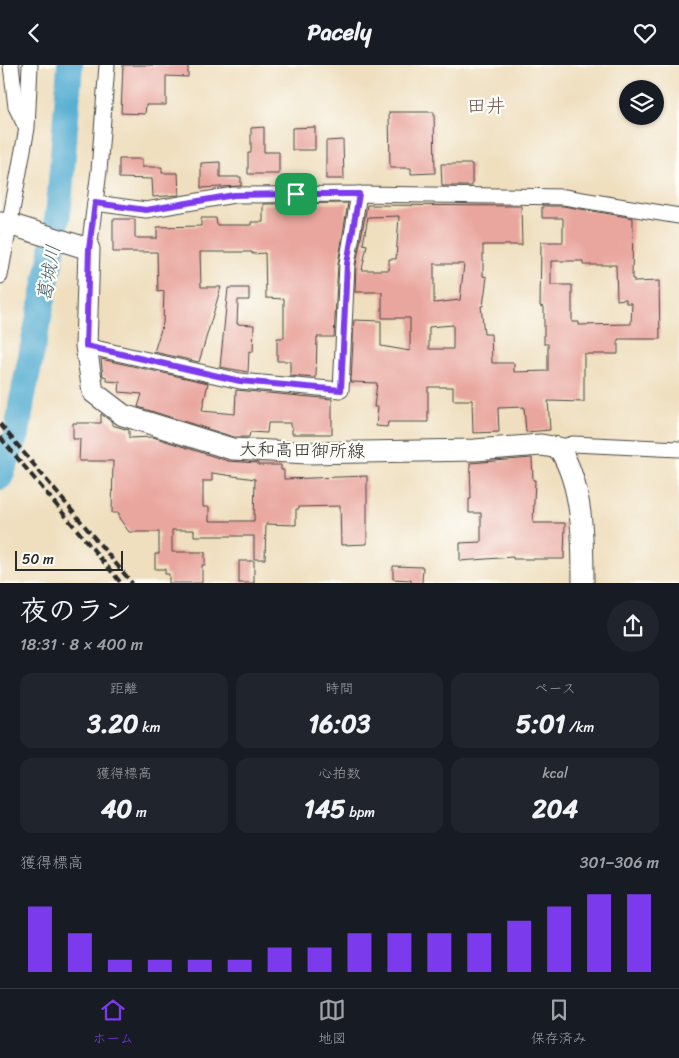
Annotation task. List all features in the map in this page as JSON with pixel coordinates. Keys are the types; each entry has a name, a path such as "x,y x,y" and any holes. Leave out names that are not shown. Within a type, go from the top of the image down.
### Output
{"main road":[{"path":"10,225 82,247"},
{"name":"大和高田御所線","path":"82,247 86,346 93,392 123,415 232,449 307,453 475,450 541,445 559,448"},
{"path":"559,448 566,459 574,480 583,545 583,583"}],"street":[{"path":"11,65 16,107 27,128"},
{"path":"0,276 27,128 30,65"},
{"path":"82,247 95,203 107,65"},
{"path":"95,203 146,210 234,195 359,194 564,197 679,216"},
{"path":"86,346 240,381 341,390 347,264 359,194"},
{"path":"559,448 573,444 679,449"}],"building":[{"path":"123,65 188,65 188,77 166,76 166,105 146,105 145,114 121,113"},
{"path":"389,112 434,112 435,173 411,174 411,168 390,168"},
{"path":"264,127 264,152 279,152 279,174 248,174 248,153 251,153 251,128"},
{"path":"315,127 315,150 292,150 292,128"},
{"path":"343,140 344,179 326,179 326,141"},
{"path":"119,159 142,159 142,167 162,167 162,173 178,173 179,195 153,197 152,179 119,178"},
{"path":"220,162 220,177 241,177 241,186 201,188 201,163"},
{"path":"441,164 472,164 472,186 442,186"},
{"path":"348,203 338,264 334,337 317,337 316,378 290,376 290,361 277,361 277,338 284,338 284,299 266,298 265,253 200,252 201,287 221,287 199,362 154,352 163,323 164,291 158,292 157,252 113,252 113,219 135,219 135,238 157,238 157,227 201,226 201,218 216,218 217,225 251,225 251,222 263,222 263,204"},
{"path":"367,205 521,206 522,245 483,245 483,276 487,277 483,306 481,306 484,334 491,334 492,363 514,363 514,372 548,371 548,344 544,344 544,307 540,306 541,242 563,242 563,218 542,218 542,206 563,206 633,218 632,279 634,279 634,282 659,281 660,339 618,339 618,354 584,354 584,402 548,401 550,430 526,432 524,407 498,408 499,432 473,433 472,400 453,400 453,387 428,387 428,422 388,422 387,427 376,426 378,407 374,407 377,383 351,382 354,320 381,321 381,346 410,351 410,318 382,318 382,292 355,292 356,265","holes":["399,216 396,259 389,259 389,270 362,270 367,245 363,244 368,217","551,261 583,261 583,265 616,265 617,300 626,299 626,303 632,303 631,324 579,325 579,322 572,322 572,285 551,285","434,264 464,264 460,300 434,303","453,325 453,349 429,349 429,327"]},
{"path":"228,288 249,288 249,300 238,300 237,324 254,325 253,352 249,351 248,372 220,367"},
{"path":"101,359 208,383 202,411 235,414 236,390 332,399 332,434 292,434 290,423 268,423 267,433 250,432 249,437 234,437 138,407 142,394 119,392 120,382 107,381 107,377 103,376"},
{"path":"101,414 112,422 112,425 129,430 129,438 153,437 228,461 258,463 258,465 281,465 281,470 284,470 284,479 367,476 367,544 341,545 340,506 299,507 299,509 296,509 296,525 266,524 265,559 254,559 254,536 194,536 194,530 172,530 172,552 205,552 205,565 202,565 202,583 169,583 169,574 165,574 165,569 155,569 155,554 159,554 159,532 129,532 119,518 119,513 112,513 113,461 79,461 80,439 73,439 73,423 101,423","holes":["212,473 255,479 254,521 209,521 209,507 203,507 203,481 212,481"]},
{"path":"532,458 533,480 535,480 533,523 565,523 564,559 513,559 513,557 460,561 460,543 481,542 481,513 469,513 469,499 471,499 470,463"},
{"path":"239,561 254,561 254,583 239,583"},
{"path":"393,566 423,567 422,583 411,583 411,580 393,579"}],"waterway":[{"name":"葛城川","path":"0,477 17,434 22,400 50,263 59,206 70,65"}],"railway":[{"path":"0,424 132,583"},
{"path":"0,437 121,583"}],"district":[{"name":"田井","path":"486,105"}],"route":[{"path":"296,194 359,194 347,264 341,390 240,381 86,346 89,249 95,203 146,210 234,195 296,194"}]}
